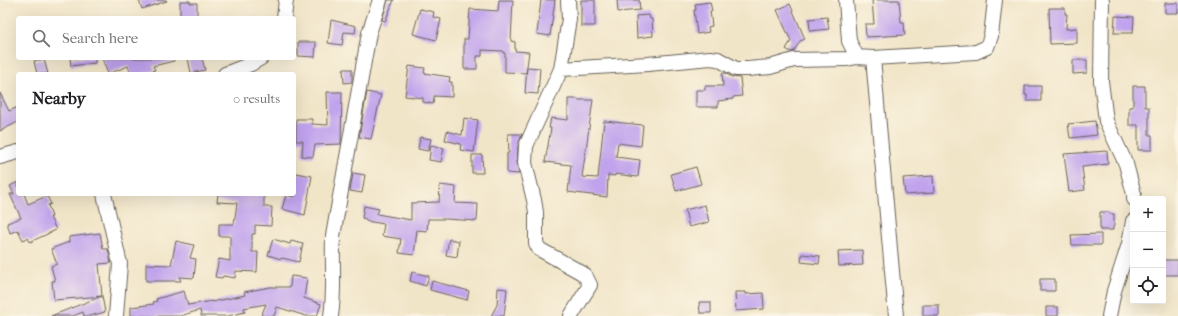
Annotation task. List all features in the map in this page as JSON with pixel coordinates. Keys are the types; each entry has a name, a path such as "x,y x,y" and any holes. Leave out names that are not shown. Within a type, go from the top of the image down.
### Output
{"street":[{"path":"284,16 286,0"},
{"path":"331,316 334,299 332,264 333,236 369,33 380,0"},
{"path":"568,0 569,19 561,68 526,146 525,163 536,212 535,234 537,247 582,273 590,285 570,316"},
{"path":"846,0 849,41 857,57"},
{"path":"561,68 648,64 710,58 718,59 736,69 748,69 770,67 794,60 847,59 857,57 873,58 976,52 987,47 991,36 994,0"},
{"path":"1102,0 1101,82 1106,121 1126,164 1134,196"},
{"path":"873,58 896,316"},
{"path":"230,72 258,60"},
{"path":"0,157 16,153"},
{"path":"104,196 120,264 116,316"},
{"path":"1109,316 1114,291 1129,244 1131,232"}],"building":[{"path":"139,0 166,0 167,1 142,9"},
{"path":"388,0 394,0 385,21 382,20"},
{"path":"499,0 513,0 511,41 515,42 515,51 529,52 526,73 505,72 505,53 503,53 503,51 482,50 482,56 477,56 477,69 464,69 464,39 468,39 470,9 498,11"},
{"path":"541,0 555,0 550,36 537,34"},
{"path":"581,0 595,0 595,26 581,26"},
{"path":"617,0 639,0 640,10 618,12"},
{"path":"872,0 899,0 901,22 904,22 905,35 866,37 865,24 874,24"},
{"path":"180,1 197,3 197,16 180,16"},
{"path":"710,2 712,11 710,11 712,26 708,27 709,32 697,34 694,10 696,10 695,4"},
{"path":"1165,3 1178,3 1178,13 1165,13"},
{"path":"790,4 805,39 800,41 794,51 791,52 786,49 791,41 777,10"},
{"path":"1049,8 1065,8 1065,14 1067,14 1066,29 1077,28 1077,43 1050,44"},
{"path":"420,9 434,12 433,17 441,19 436,40 413,34"},
{"path":"649,15 650,19 652,19 653,36 637,38 636,16"},
{"path":"1115,16 1134,17 1133,33 1114,33"},
{"path":"827,17 829,29 810,31 809,19"},
{"path":"331,20 356,26 355,33 344,32 342,45 328,43"},
{"path":"298,42 316,42 315,57 298,56"},
{"path":"44,60 47,72 37,72 34,61"},
{"path":"70,60 95,60 95,63 71,66"},
{"path":"103,60 174,60 153,66 155,70 148,72 130,72 128,66 113,72 107,72"},
{"path":"188,60 202,60 205,70 191,72"},
{"path":"1073,60 1087,60 1087,73 1073,74"},
{"path":"409,66 425,68 424,73 450,77 449,82 452,82 452,97 434,96 433,104 423,102 423,98 405,96"},
{"path":"527,67 540,68 538,94 525,93"},
{"path":"343,69 352,69 352,82 344,83"},
{"path":"722,73 740,78 742,96 718,101 718,107 696,107 696,90 705,90 705,86 723,86"},
{"path":"1025,86 1041,86 1041,101 1027,101"},
{"path":"1133,86 1145,86 1145,107 1149,107 1149,135 1152,135 1152,150 1138,150 1138,125 1129,125 1129,107 1133,107"},
{"path":"327,92 342,92 341,144 315,145 313,157 302,156 303,141 296,141 296,119 312,119 312,124 328,125"},
{"path":"367,92 381,95 371,139 359,137"},
{"path":"0,93 9,111 16,108 16,123 0,131"},
{"path":"568,99 593,100 582,177 598,178 604,121 643,125 641,146 618,143 616,157 640,160 638,177 615,174 615,176 608,175 607,197 568,192 571,165 545,162 551,128 549,128 551,118 568,120"},
{"path":"464,118 478,120 474,152 460,150 461,144 445,140 447,131 462,135"},
{"path":"1095,121 1097,135 1070,138 1068,124"},
{"path":"508,134 522,134 518,146 517,163 519,174 507,173 507,153 509,153"},
{"path":"420,137 431,139 428,151 418,149"},
{"path":"431,145 444,148 441,162 429,160"},
{"path":"1107,151 1108,164 1082,167 1085,190 1069,192 1064,154"},
{"path":"472,155 482,155 483,173 472,173"},
{"path":"696,167 701,184 676,191 671,174"},
{"path":"296,173 312,176 305,215 282,209 286,196 296,196"},
{"path":"353,173 365,175 362,193 350,191"},
{"path":"933,176 934,193 905,195 903,178"},
{"path":"16,183 16,196 25,196 28,204 47,196 51,204 48,205 52,217 50,217 56,230 30,242 28,238 23,240 18,230 10,233 7,223 21,218 10,194 14,194 10,186"},
{"path":"440,185 456,187 455,203 478,204 477,221 428,219 427,231 417,230 414,255 399,253 401,239 382,236 384,224 366,221 366,219 362,218 364,206 379,209 377,214 411,220 411,203 439,202"},
{"path":"218,196 264,196 264,207 272,207 271,226 255,225 255,234 252,234 252,252 258,252 257,272 236,271 235,278 223,276 222,278 215,277 219,259 230,261 230,236 219,236 219,224 234,224 237,203 217,202"},
{"path":"705,205 709,222 689,227 685,210"},
{"path":"1100,212 1109,212 1110,214 1114,214 1113,230 1100,230"},
{"path":"100,233 103,249 108,249 111,263 99,264 102,296 54,300 52,281 55,281 51,266 57,264 51,249 69,242 69,237"},
{"path":"1101,234 1101,245 1072,245 1071,235"},
{"path":"273,239 290,244 291,241 303,244 299,262 268,255"},
{"path":"449,239 459,241 457,257 446,255"},
{"path":"176,241 194,245 190,258 196,259 194,278 179,277 181,281 146,281 146,264 171,265"},
{"path":"862,250 863,265 839,266 838,251"},
{"path":"802,254 820,256 819,264 801,262"},
{"path":"1166,260 1178,260 1178,275 1166,275"},
{"path":"412,272 429,276 426,286 410,281"},
{"path":"291,276 307,278 304,298 321,304 317,316 306,316 277,307 274,316 261,316 266,304 244,308 245,312 228,316 201,316 200,310 180,316 131,316 131,307 154,304 153,302 157,301 156,299 184,291 188,305 212,302 245,295 244,292 270,287 290,287"},
{"path":"1040,279 1055,279 1055,291 1040,291"},
{"path":"432,281 469,291 467,300 430,290"},
{"path":"498,288 507,289 504,316 491,316 497,305"},
{"path":"735,292 746,292 746,294 763,293 764,309 736,311"},
{"path":"102,296 105,312 90,316 84,316 83,312 73,316 51,316"},
{"path":"699,302 711,302 711,313 700,313"},
{"path":"923,305 939,305 939,316 923,316"},
{"path":"1046,307 1058,307 1058,316 1046,316"}]}
